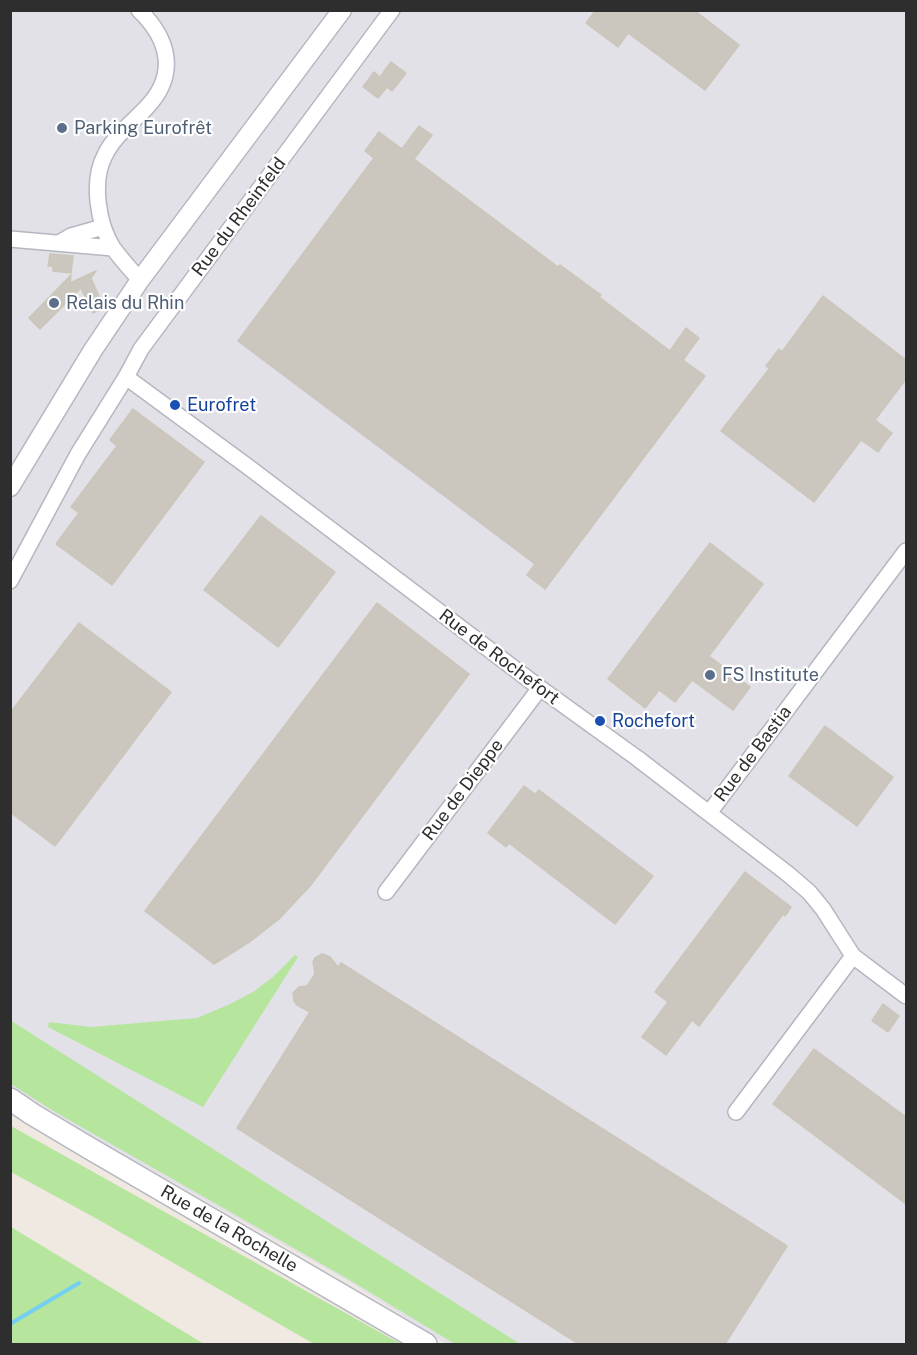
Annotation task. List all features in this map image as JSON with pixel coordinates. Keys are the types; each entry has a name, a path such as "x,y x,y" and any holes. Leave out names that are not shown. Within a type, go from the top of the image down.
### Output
{"main road":[{"name":"Rue de la Rochelle","path":"10,1099 426,1344"},
{"name":"Rue de la Rochelle","path":"10,1106 32,1114"}],"street":[{"path":"139,10 157,31 164,44 167,61 165,75 159,91 149,105 114,141 105,155 99,172 98,185 104,227 113,248 140,280"},
{"path":"10,487 93,350 140,280 342,10"},
{"name":"Rue du Rheinfeld","path":"10,581 78,454 141,349 392,10"},
{"path":"59,243 71,236 104,227"},
{"path":"10,238 113,248"},
{"name":"Rue de Rochefort","path":"126,377 637,758 809,892 823,909 853,956 906,996"},
{"path":"10,547 24,556"},
{"name":"Rue de Bastia","path":"709,813 906,551"},
{"name":"Rue de Dieppe","path":"386,892 540,687"},
{"path":"736,1112 853,956"}],"shaded area":[{"path":"10,11 906,11 906,1344 447,1344 348,1281 91,1136 11,1086"}],"green space":[{"path":"295,955 298,957 203,1107 48,1027 49,1022 91,1027 197,1018 253,992 273,977"},
{"path":"10,1020 520,1344 455,1344 348,1279 55,1112 11,1084"},
{"path":"11,1126 401,1344 314,1344 11,1172"},
{"path":"11,1227 204,1344 11,1344"}],"building":[{"path":"596,10 694,10 739,45 705,90 628,33 618,47 586,23"},
{"path":"391,62 406,73 392,91 387,87 378,98 363,87 374,72 380,77"},
{"path":"419,126 432,135 414,159 558,267 560,265 601,295 599,297 670,351 686,328 699,338 683,360 705,376 545,589 527,575 535,564 238,341 374,158 365,151 379,132 402,149"},
{"path":"50,254 73,256 71,273 53,271 53,266 48,266"},
{"path":"96,271 91,278 104,308 93,313 81,288 40,329 29,318 71,275 70,283"},
{"path":"823,296 906,360 906,379 875,420 892,433 878,452 861,440 814,502 721,431 770,368 766,366 779,349 782,352"},
{"path":"133,409 204,462 112,585 56,544 79,513 71,507 117,446 110,440"},
{"path":"261,516 335,572 278,647 204,590"},
{"path":"710,543 763,584 709,656 750,687 733,710 692,680 675,702 659,690 645,708 608,679"},
{"path":"377,603 469,674 310,886 279,919 251,941 214,964 145,911"},
{"path":"79,623 171,692 55,846 10,812 10,713"},
{"path":"825,726 893,777 857,826 789,776"},
{"path":"524,786 535,794 539,790 653,876 615,924 509,843 506,847 488,833"},
{"path":"745,872 791,907 785,916 783,914 699,1026 692,1020 666,1055 642,1037 668,1002 655,992"},
{"path":"322,954 330,957 338,967 341,963 787,1246 725,1344 579,1344 237,1128 310,1012 297,1005 293,993 299,987 307,986 315,974 313,962"},
{"path":"883,1004 899,1016 888,1032 872,1021"},
{"path":"814,1049 906,1117 906,1204 773,1104"}],"waterway":[{"path":"10,1324 79,1283"}],"place":[{"name":"Parking Eurofrêt","path":"62,128"},
{"name":"Relais du Rhin","path":"54,303"},
{"name":"Eurofret","path":"175,405"},
{"name":"FS Institute","path":"710,675"},
{"name":"Rochefort","path":"600,721"}]}
